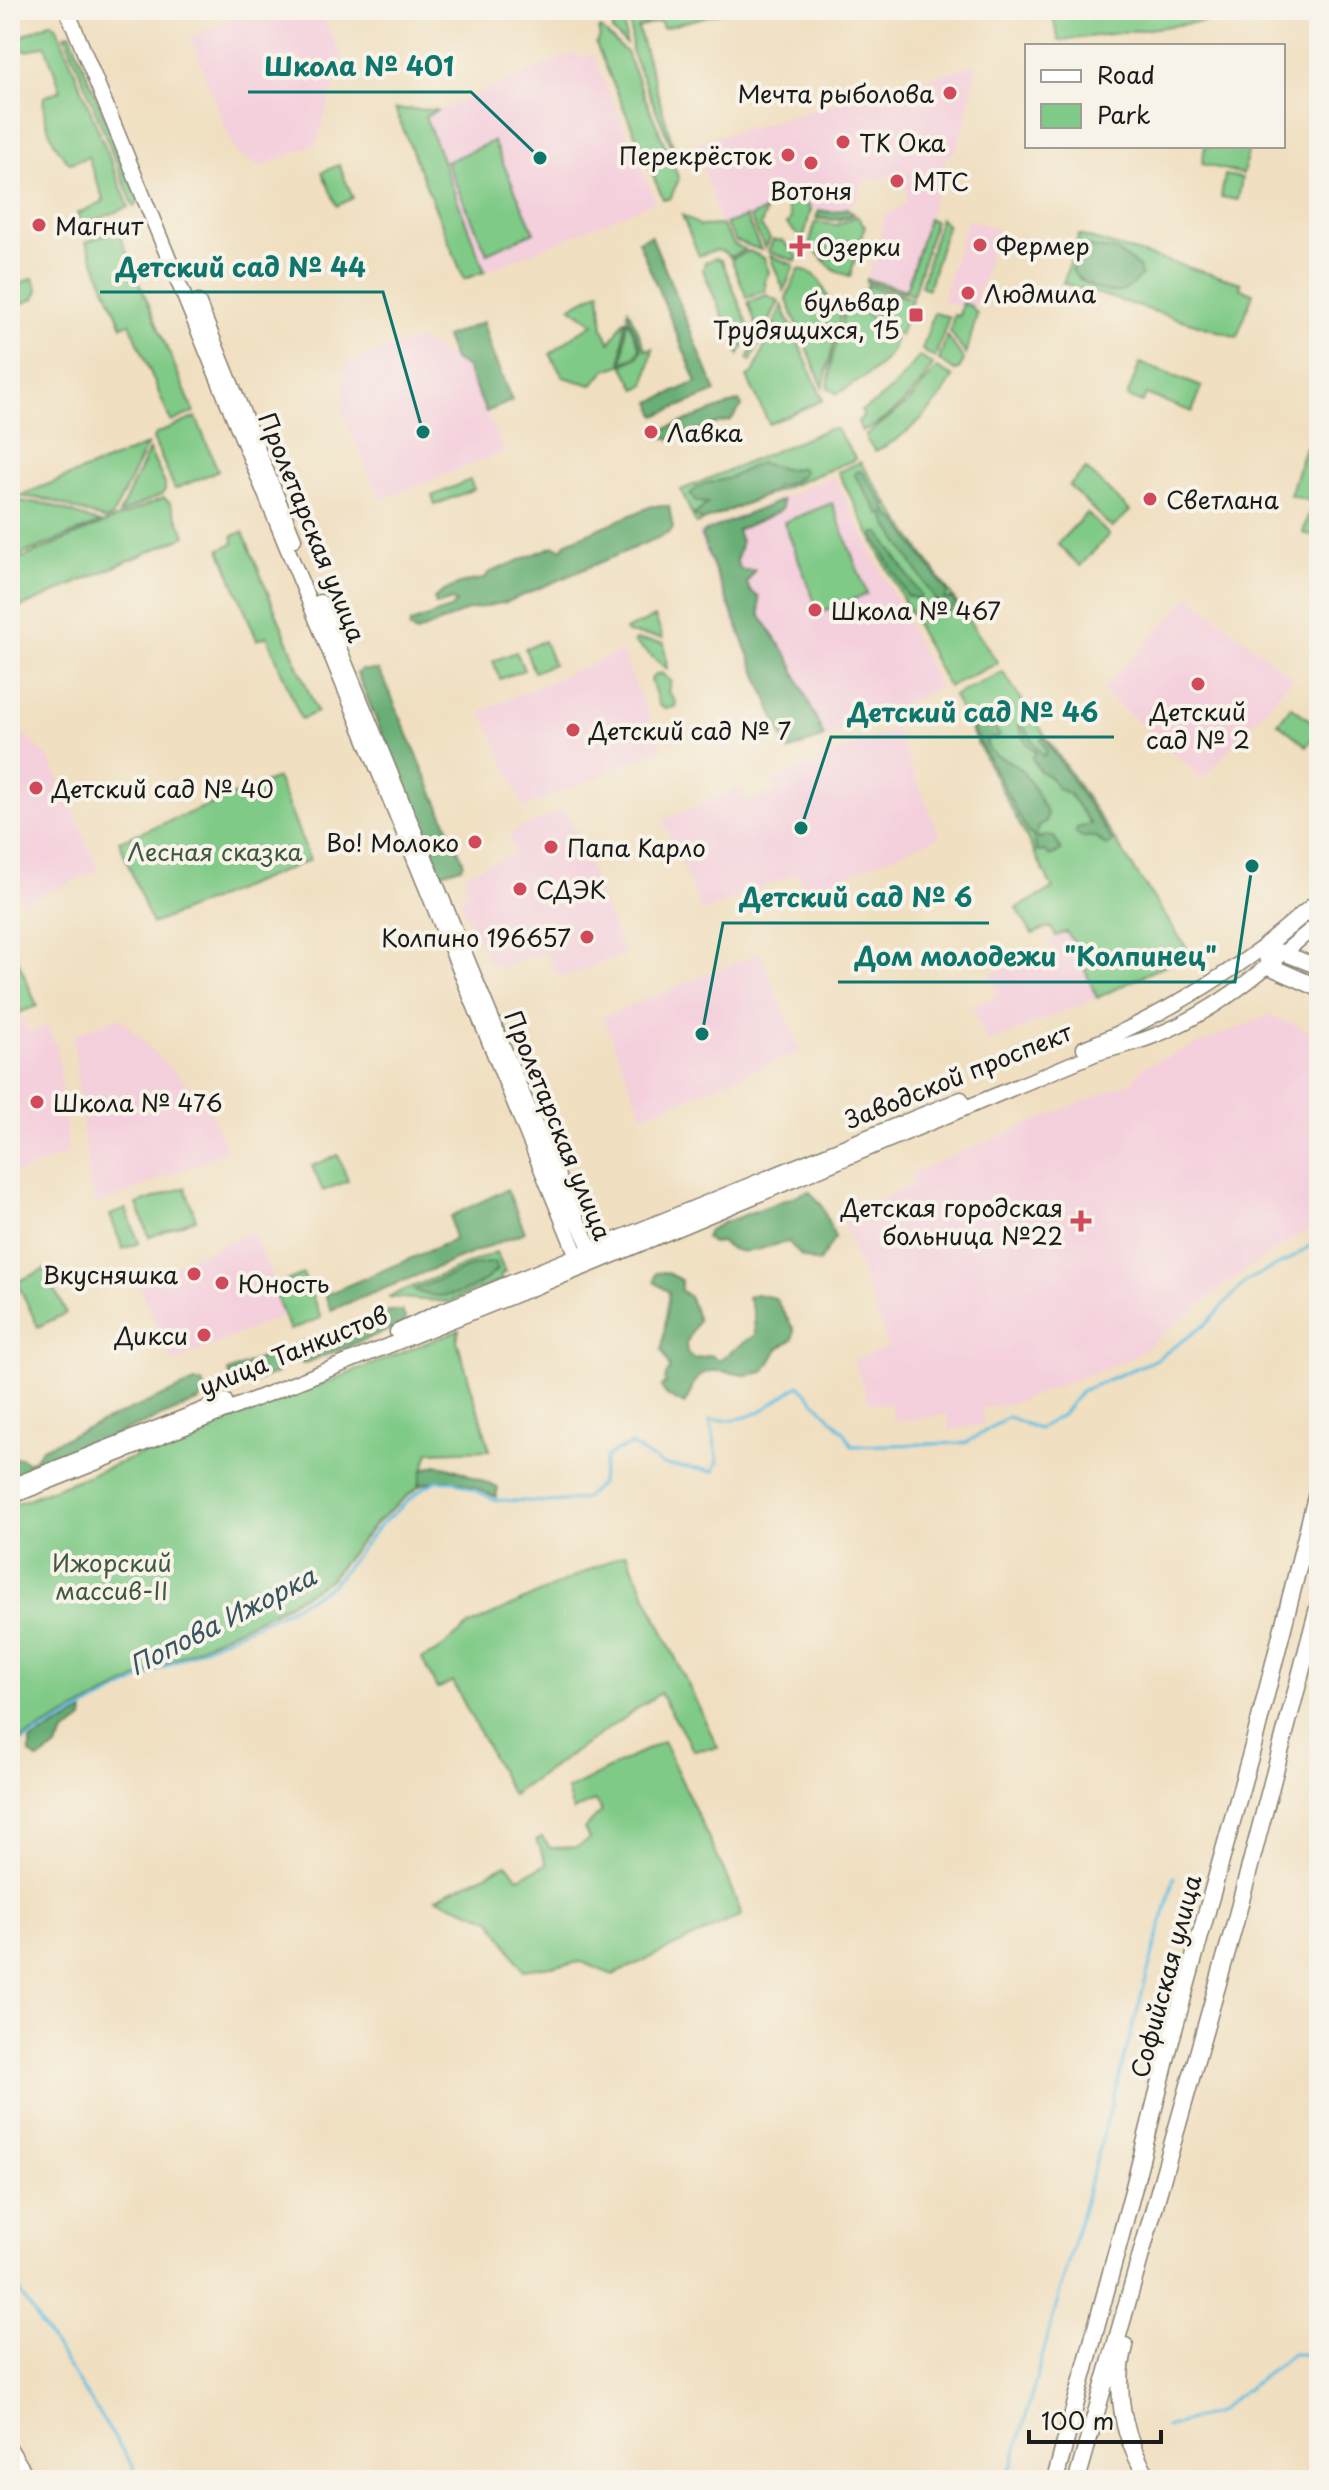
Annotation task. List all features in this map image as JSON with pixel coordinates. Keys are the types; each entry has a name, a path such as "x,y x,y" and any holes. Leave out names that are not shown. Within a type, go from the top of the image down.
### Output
{"main road":[{"name":"Пролетарская улица","path":"67,10 586,1257"},
{"name":"Пролетарская улица","path":"77,10 544,1146 586,1257"},
{"name":"Заводской проспект","path":"916,1123 1141,1024 1196,994 1265,946 1319,901"},
{"name":"Заводской проспект","path":"586,1257 916,1123 1097,1053 1152,1037 1192,1017 1269,966 1319,923"},
{"path":"1319,938 1319,948"},
{"path":"1265,946 1319,967"},
{"path":"1265,946 1269,966 1319,988"},
{"name":"улица Танкистов","path":"10,1497 586,1257"},
{"name":"улица Танкистов","path":"10,1487 294,1378"},
{"name":"Софийская улица","path":"1055,2480 1131,2202 1171,2040 1253,1746 1319,1485"},
{"path":"1077,2480 1197,2060 1319,1604"},
{"path":"1171,2040 1182,2066 1192,2065 1197,2060"},
{"path":"1147,2227 1144,2272 1120,2372 1122,2405 1129,2438 1150,2480"},
{"path":"10,2449 29,2480"}],"shaded area":[{"path":"253,10 320,10 343,58 316,144 260,167 235,152 190,37"},
{"path":"576,52 580,59 592,53 656,201 485,272 425,116"},
{"path":"977,64 966,121 955,153 946,157 906,291 867,279 886,214 905,203 907,195 902,173 860,183 860,190 851,206 839,211 811,209 802,199 721,225 695,143"},
{"path":"967,219 998,229 973,311 942,301"},
{"path":"417,339 466,366 504,452 381,500 343,412 345,364"},
{"path":"1319,401 1319,504 1290,495"},
{"name":"Школа № 467","path":"834,476 940,688 788,754 697,533"},
{"name":"Детский сад № 2","path":"1190,596 1293,678 1203,779 1102,690"},
{"name":"Детский сад № 7","path":"621,651 663,748 524,808 482,711"},
{"name":"Детский сад № 40","path":"10,720 50,760 99,870 23,903 10,871"},
{"path":"895,729 940,836 805,892 797,873 702,913 663,820 739,787 747,803 776,791 772,780"},
{"path":"566,809 624,955 561,977 546,952 500,968 487,960 460,899 467,892 464,874 515,853 509,836 515,830"},
{"path":"1066,932 1097,998 987,1043 972,1005 998,995 990,975 1054,949 1050,939"},
{"path":"760,953 801,1051 643,1116 603,1017"},
{"name":"Школа № 476","path":"18,1013 29,1033 47,1025 58,1050 68,1153 10,1174 10,1016"},
{"name":"Детская городская больница №22","path":"1270,1015 1319,1035 1319,1226 1248,1268 1132,1358 1013,1403 982,1408 984,1424 949,1430 947,1414 895,1422 890,1404 869,1403 854,1360 888,1347 841,1217 913,1185 909,1174 1133,1081 1145,1066"},
{"path":"119,1017 208,1105 227,1151 98,1205 89,1184 73,1036"},
{"path":"253,1231 288,1313 172,1363 137,1281"}],"green space":[{"path":"603,10 619,10 625,27 626,44 612,31 614,26 608,22"},
{"path":"625,10 730,10 663,28 660,21 638,28 678,162 632,53 631,27"},
{"path":"1051,10 1290,10 1059,41"},
{"path":"52,22 57,27 129,207 88,223 81,221 77,214 104,201 88,157 70,163 50,132 44,97 61,90 45,45 27,51 10,42"},
{"path":"601,29 626,52 679,179 670,199 663,199 596,44 600,37 598,30"},
{"path":"70,33 139,202 134,207 65,35"},
{"path":"395,109 438,110 425,116 485,272 464,279"},
{"path":"493,141 534,232 487,253 446,162"},
{"path":"1205,148 1249,148 1243,174 1202,164"},
{"path":"339,165 353,198 337,206 322,172"},
{"path":"1225,175 1242,178 1238,200 1221,197"},
{"path":"802,199 811,209 803,241 787,224 791,219 787,206"},
{"path":"847,208 854,214 835,220 816,218 819,210 832,212"},
{"path":"766,210 761,226 770,239 765,249 750,217"},
{"path":"682,215 701,226 721,225 734,244 745,250 730,257 719,251 699,256"},
{"path":"857,216 865,227 858,249 820,256 809,246 815,222 837,225"},
{"path":"746,217 761,250 736,241 725,224"},
{"path":"940,218 947,225 928,289 921,286"},
{"path":"928,219 935,221 913,295 866,282 867,279 906,290"},
{"path":"117,229 194,412 171,422 130,323 122,326 86,242"},
{"path":"651,235 716,392 656,416 651,402 697,382 638,241"},
{"path":"1079,235 1241,283 1240,288 1253,293 1237,337 1063,283"},
{"path":"773,240 783,241 798,257 796,261 768,252"},
{"path":"1084,246 1116,251 1139,267 1141,276 1120,292 1093,287 1072,270"},
{"path":"749,251 764,258 769,272 765,280 766,290 747,298 731,259"},
{"path":"857,253 850,276 835,271 822,259"},
{"path":"770,256 794,265 784,291"},
{"path":"716,258 722,261 751,332 739,355 703,270 705,262"},
{"path":"799,269 816,277 830,301 842,309 823,387 786,298"},
{"path":"33,278 38,290 35,298 24,303 11,287"},
{"path":"867,285 912,299 900,336 862,303"},
{"path":"600,291 603,329 610,343 625,319 621,365 606,370 592,385 563,377 550,354 594,324 570,307"},
{"path":"766,295 779,301 751,361 748,359 759,333 748,302"},
{"path":"962,303 971,306 977,314 966,355 950,331 954,315 959,316"},
{"path":"782,305 823,400 769,424 747,377 753,374"},
{"path":"859,307 895,340 887,358 880,365 837,394 828,387 832,359 845,310"},
{"path":"628,309 646,350 653,348 645,385 636,389 623,365 638,357 642,348 627,314"},
{"path":"934,312 949,317 935,358 922,350"},
{"path":"627,318 640,348 636,355 623,363"},
{"path":"483,322 512,401 486,412 466,367 454,360 445,337"},
{"path":"947,335 964,360 955,371 939,360"},
{"path":"919,356 933,365 919,385 893,412 862,432 858,421 864,416 861,411 893,387"},
{"path":"1140,363 1202,387 1192,412 1146,394 1142,403 1127,397"},
{"path":"937,368 953,377 939,399 909,430 875,451 866,435 909,402"},
{"path":"739,401 742,406 730,421 676,434 671,440 659,431"},
{"path":"196,417 218,471 175,489 153,439 156,434"},
{"path":"828,429 836,429 856,459 696,524 681,490"},
{"path":"147,445 112,517 105,520 50,500 19,496"},
{"path":"1305,447 1319,451 1319,504 1290,495"},
{"path":"149,450 165,490 161,495 119,514"},
{"path":"860,462 998,663 948,687 838,472"},
{"path":"761,463 788,470 800,467 804,471 792,482 776,486 775,491 703,521 694,515 708,503 697,502 690,495 698,488"},
{"path":"1086,469 1130,511 1112,528 1069,486"},
{"path":"862,472 886,510 895,518 948,593 944,599 953,599 955,605 945,615 886,522 885,514 880,515 854,474"},
{"path":"470,480 474,489 435,505 432,496"},
{"path":"164,498 170,503 186,536 10,612 10,563"},
{"path":"10,500 48,504 100,523 10,559"},
{"path":"782,500 782,509 737,530 741,542 737,559 742,570 755,570 747,583 750,591 759,597 760,615 789,658 824,737 788,751 701,536 704,532"},
{"path":"832,503 867,594 819,613 784,522"},
{"path":"652,506 669,506 673,529 667,534 507,602 468,610 416,633 409,628 411,623 452,608 456,602 453,600 436,605 434,598 452,587 485,579 488,573 554,546 562,549 567,542"},
{"path":"1309,512 1319,515 1319,538 1303,533"},
{"path":"1087,513 1109,535 1080,566 1057,544"},
{"path":"243,532 317,712 301,719 267,636 257,640 220,549 234,543 232,536"},
{"path":"875,533 880,533 921,595 919,599 907,596"},
{"path":"655,617 663,638 627,633 625,630"},
{"path":"544,641 553,664 534,672 525,648"},
{"path":"634,642 664,643 667,669"},
{"path":"516,652 524,670 500,679 493,661"},
{"path":"361,670 378,670 385,682 464,863 461,867 439,874 357,673"},
{"path":"1003,672 1190,953 1097,998 1066,932 1056,936 1050,927 1032,934 1017,908 1053,889 953,696"},
{"path":"661,673 671,681 668,691 676,703 675,707 665,709 659,705 651,680"},
{"path":"1291,706 1319,727 1307,746 1278,723"},
{"path":"973,722 979,727 984,723 992,724 999,735 998,738 986,740 990,750 1014,764 1029,780 1047,814 1046,822 1040,825 1036,835 1039,838 1049,835 1055,838 1061,851 1050,856 1045,851 1037,852 1033,836 1028,833 970,724"},
{"path":"1021,722 1043,756 1047,752 1041,740 1043,736 1113,842 1106,846 1095,837 1080,837 1076,833 1077,828 1091,824 1069,794 1057,788 1051,778 1040,771 1032,758 1036,752 1026,742 1018,724"},
{"name":"Лесная сказка","path":"277,778 310,860 152,924 119,841"},
{"path":"10,941 37,1006 10,1016"},
{"path":"338,1155 348,1181 323,1191 312,1166"},
{"path":"185,1187 196,1219 149,1237 137,1204"},
{"path":"507,1189 525,1232 331,1310 325,1295 454,1240 451,1216"},
{"path":"809,1191 821,1204 835,1238 818,1263 801,1256 789,1242 746,1252 729,1248 721,1242 712,1243 705,1238 709,1230 723,1223"},
{"path":"126,1209 139,1243 123,1249 110,1215"},
{"path":"496,1252 505,1272 500,1275 502,1280 449,1302 388,1297"},
{"path":"494,1262 497,1270 489,1277 458,1293 436,1296 414,1290 475,1265"},
{"path":"45,1269 66,1313 38,1327 17,1282"},
{"path":"665,1272 681,1280 681,1291 691,1300 698,1320 686,1344 687,1353 694,1359 711,1355 719,1360 755,1335 754,1315 748,1297 756,1294 775,1298 794,1330 793,1339 778,1349 764,1372 745,1375 706,1372 695,1381 684,1404 667,1396 661,1387 666,1383 670,1368 662,1350 669,1292 654,1282 656,1273"},
{"path":"303,1274 321,1318 290,1330 272,1287"},
{"path":"389,1311 402,1311 406,1320 404,1324 303,1364 295,1355 294,1345"},
{"name":"Ижорский массив-II","path":"459,1330 457,1340 490,1450 429,1452 419,1486 376,1523 329,1580 279,1609 10,1745 10,1506"},
{"path":"270,1354 280,1361 277,1373 235,1390 228,1372"},
{"path":"195,1382 202,1382 206,1391 200,1401 10,1477 10,1458 22,1458 27,1463 34,1460 42,1448"},
{"path":"436,1465 458,1470 498,1488 496,1497 458,1481 441,1480 419,1486 422,1470"},
{"path":"626,1553 718,1748 693,1750 660,1693 512,1795 453,1682 437,1689 422,1659 438,1651 468,1626"},
{"path":"84,1712 83,1720 64,1734 56,1748 38,1760 30,1753 30,1741"},
{"path":"663,1741 742,1915 613,1975 581,1962 523,1970 491,1919 436,1898 507,1864 519,1878 547,1864 536,1840 542,1837 550,1848 577,1847 589,1839 584,1829 602,1811 594,1801 573,1811 567,1790"}],"waterway":[{"name":"Попова Ижорка","path":"10,1748 172,1663 285,1611 332,1585 380,1525 422,1489 437,1481 454,1481 495,1500 551,1502 584,1499 600,1484 606,1458 631,1445 663,1465 714,1471 718,1461 710,1420 748,1416 768,1407 799,1385 845,1433 852,1446 966,1443 1008,1417 1038,1429 1063,1414 1081,1391 1157,1359 1206,1324 1246,1281 1319,1240"},
{"path":"1003,2480 1013,2463 1174,1877"},
{"path":"10,2277 134,2468 133,2480"},
{"path":"1166,2427 1215,2413 1292,2354 1319,2354"}],"place":[{"name":"Мечта рыболова","path":"950,93"},
{"name":"ТК Ока","path":"843,142"},
{"name":"Перекрёсток","path":"788,155"},
{"name":"Школа № 401","path":"540,158"},
{"name":"Вотоня","path":"811,163"},
{"name":"МТС","path":"897,181"},
{"name":"Магнит","path":"39,225"},
{"name":"Фермер","path":"980,245"},
{"name":"Озерки","path":"800,246"},
{"name":"Людмила","path":"968,293"},
{"name":"бульвар Трудящихся, 15","path":"916,315"},
{"name":"Детский сад № 44","path":"423,432"},
{"name":"Лавка","path":"651,432"},
{"name":"Светлана","path":"1150,499"},
{"name":"Школа № 467","path":"815,610"},
{"name":"Детский сад № 2","path":"1198,684"},
{"name":"Детский сад № 7","path":"573,730"},
{"name":"Детский сад № 40","path":"36,788"},
{"name":"Детский сад № 46","path":"801,828"},
{"name":"Во! Молоко","path":"475,842"},
{"name":"Папа Карло","path":"551,847"},
{"name":"Дом молодежи \"Колпинец\"","path":"1252,866"},
{"name":"СДЭК","path":"520,889"},
{"name":"Колпино 196657","path":"587,937"},
{"name":"Детский сад № 6","path":"702,1034"},
{"name":"Школа № 476","path":"37,1102"},
{"name":"Детская городская больница №22","path":"1081,1221"},
{"name":"Вкусняшка","path":"194,1274"},
{"name":"Юность","path":"222,1283"},
{"name":"Дикси","path":"204,1335"}]}
